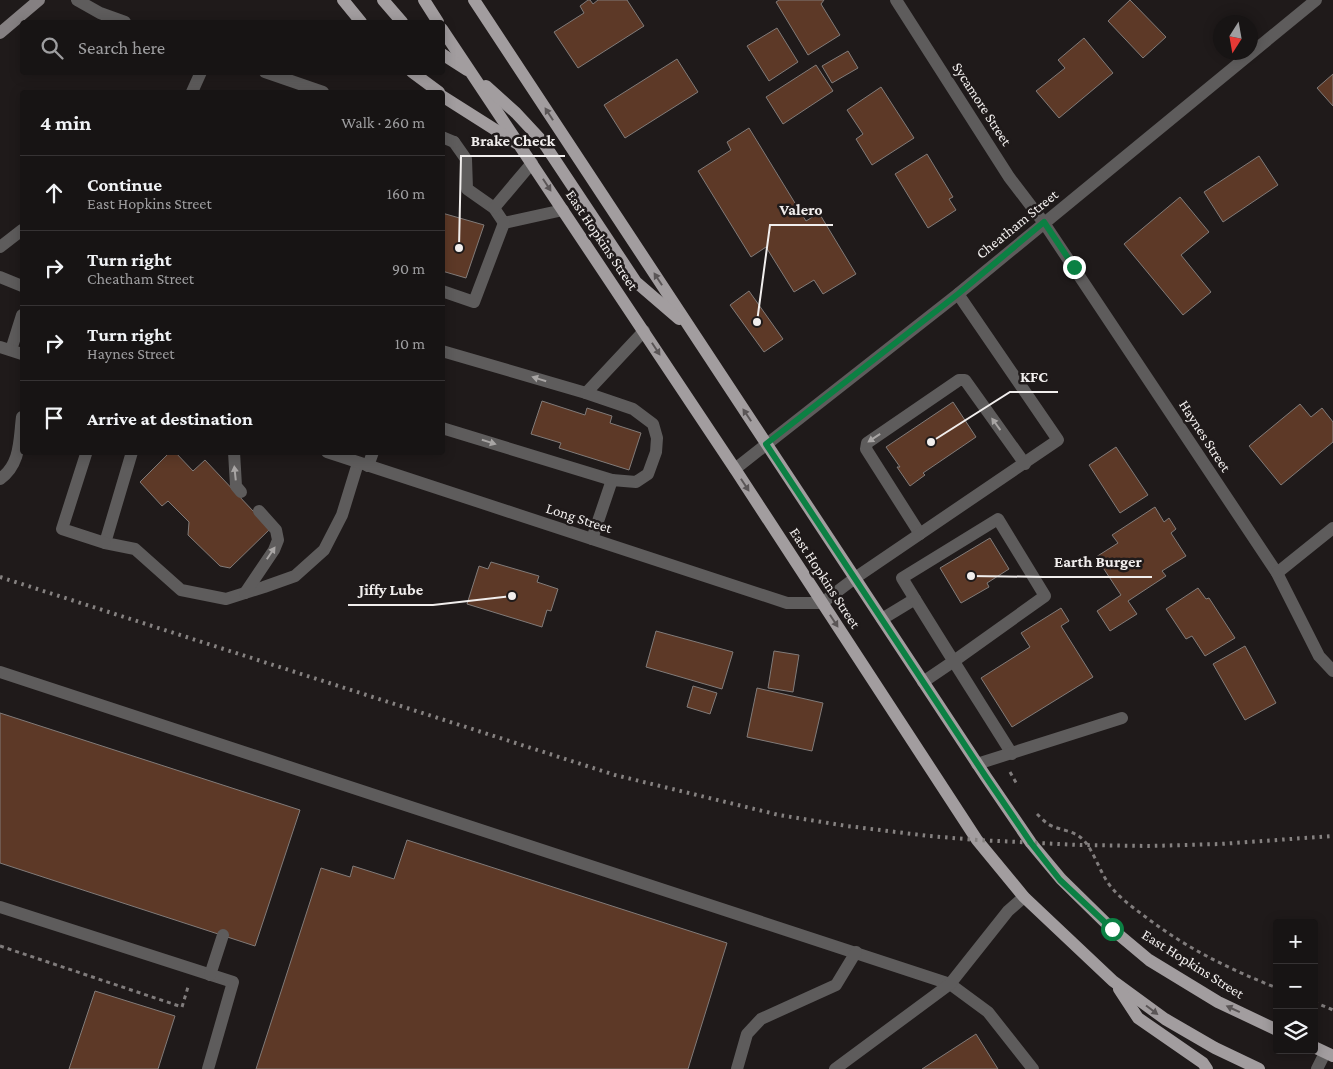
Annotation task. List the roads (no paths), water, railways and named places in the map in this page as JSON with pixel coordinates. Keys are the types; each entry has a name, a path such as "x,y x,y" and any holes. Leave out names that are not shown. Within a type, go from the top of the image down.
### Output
{"main road":[{"path":"0,33 40,0"},
{"path":"343,0 359,20"},
{"path":"383,0 400,20"},
{"path":"424,0 437,20"},
{"name":"East Hopkins Street","path":"474,0 854,578 1031,843 1060,880 1112,929 1150,960 1211,997 1273,1028"},
{"name":"East Hopkins Street","path":"445,33 644,331 977,840 1024,897 1113,981 1165,1019 1215,1048 1259,1069"},
{"path":"445,56 471,72 516,113 543,142 636,282 691,329"},
{"path":"416,75 435,90"},
{"path":"445,98 521,146"},
{"path":"1113,981 1138,1018 1203,1063 1207,1069"}],"street":[{"path":"77,0 100,13 119,20"},
{"name":"Sycamore Street","path":"896,0 1009,177 1044,222"},
{"name":"Cheatham Street","path":"735,469 958,294 1316,0"},
{"path":"193,90 200,75"},
{"path":"274,75 317,90"},
{"path":"448,139 466,159 467,189 494,208 504,223"},
{"path":"494,208 532,163"},
{"path":"504,223 563,210"},
{"name":"Haynes Street","path":"1044,222 1277,573 1319,656 1333,671"},
{"path":"445,292 474,302 504,223"},
{"path":"0,247 20,232"},
{"path":"0,278 20,285"},
{"path":"822,603 854,578 1057,442 1058,438 958,294"},
{"path":"11,350 20,321"},
{"path":"586,393 644,331"},
{"path":"445,352 586,393 633,409 653,424 657,438 656,452 648,474 636,482 612,480 445,429"},
{"path":"920,534 866,449 866,443 959,380 965,380 1025,464"},
{"path":"0,479 12,469 18,453 20,435"},
{"path":"86,455 62,529 135,549 181,590 226,599 295,576 324,550 342,516 363,465 371,455"},
{"path":"105,542 131,455"},
{"path":"234,455 236,486 241,492"},
{"name":"Long Street","path":"335,455 787,603 822,603"},
{"path":"592,539 612,480"},
{"path":"244,593 274,550 278,540 276,530 259,511"},
{"path":"923,682 954,661 1045,596 998,519 902,578 954,661 1006,756"},
{"path":"1277,573 1333,528"},
{"path":"882,619 915,599"},
{"path":"0,672 950,984 988,1012 1033,1069"},
{"path":"977,764 1122,718"},
{"path":"835,1069 950,984 1008,911 1024,897"},
{"path":"0,907 233,982 208,1069"},
{"path":"210,975 223,935"},
{"path":"737,1069 747,1034 760,1020 836,985 856,952"},
{"path":"1317,1069 1324,1052"}],"railway":[{"path":"0,577 615,775 779,815 929,836 1080,845 1220,844 1333,836"}],"place":[{"name":"Brake Check","path":"459,248"},
{"name":"Valero","path":"757,322"},
{"name":"KFC","path":"931,442"},
{"name":"Earth Burger","path":"971,576"},
{"name":"Jiffy Lube","path":"512,596"}]}
